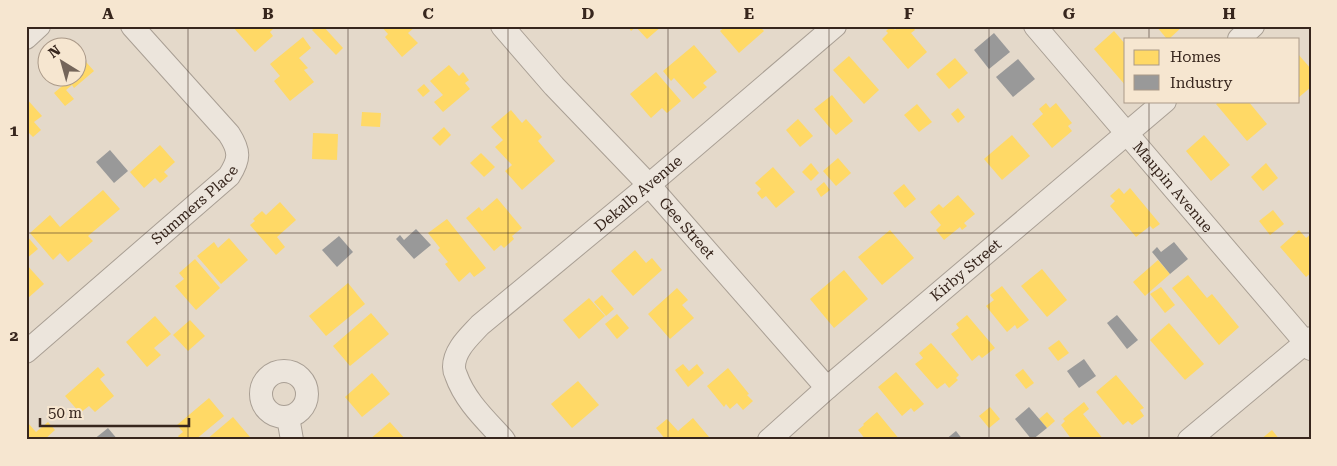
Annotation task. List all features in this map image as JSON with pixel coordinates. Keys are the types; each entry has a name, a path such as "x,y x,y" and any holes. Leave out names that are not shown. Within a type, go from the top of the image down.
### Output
{"street":[{"path":"26,38 39,26"},
{"name":"Gee Street","path":"502,26 554,86 649,185 827,388"},
{"name":"Dekalb Avenue","path":"504,440 470,402 460,385 454,368 462,344 480,325 649,185 835,26"},
{"name":"Maupin Avenue","path":"1035,26 1309,343"},
{"path":"1240,38 1253,26"},
{"name":"Summers Place","path":"26,352 229,176 236,166 238,155 230,134 141,29"},
{"name":"Kirby Street","path":"768,440 1164,102"},
{"path":"1189,440 1309,343"},
{"path":"288,417 292,440"}],"building: Homes":[{"path":"232,26 272,26 274,28 270,32 273,36 255,52"},
{"path":"317,26 323,26 343,48 336,55 312,30"},
{"path":"381,26 416,26 408,33 418,43 402,57 385,37 388,34"},
{"path":"628,26 662,26 647,39 636,27 631,31"},
{"path":"726,26 759,26 764,31 739,53 720,31"},
{"path":"891,26 895,30 899,26 912,26 915,30 911,33 927,52 908,69 882,39 888,33 886,31"},
{"path":"1156,26 1183,26 1170,38 1166,38"},
{"path":"1114,31 1124,43 1124,84 1094,49"},
{"path":"303,37 311,48 299,58 308,68 304,70 314,82 290,101 274,81 280,76 270,64"},
{"path":"694,45 717,72 703,83 707,87 693,99 674,78 671,81 663,71"},
{"path":"849,56 879,90 864,104 833,70"},
{"path":"1300,56 1311,69 1311,87 1300,96"},
{"path":"955,58 968,73 949,89 936,74"},
{"path":"88,64 94,71 88,76"},
{"path":"449,65 459,76 463,72 469,80 465,83 470,89 443,112 434,102 443,95 430,81"},
{"path":"656,72 681,101 667,113 662,108 651,118 630,94"},
{"path":"424,84 430,91 423,97 417,90"},
{"path":"60,88 68,88 66,90 74,99 65,106 54,93"},
{"path":"832,95 853,121 836,135 814,109"},
{"path":"26,98 42,116 34,122 41,130 33,137 26,130"},
{"path":"1219,102 1249,102 1267,124 1247,141 1216,104"},
{"path":"1046,103 1050,108 1056,103 1072,123 1068,126 1072,131 1052,148 1032,124 1043,114 1039,109"},
{"path":"917,104 932,122 919,132 904,115"},
{"path":"958,108 965,117 958,123 951,114"},
{"path":"511,110 522,123 526,119 542,137 538,141 555,161 522,190 505,171 512,165 495,147 503,140 491,127"},
{"path":"362,112 381,113 380,127 361,126"},
{"path":"798,119 813,136 800,147 786,130"},
{"path":"444,127 451,135 440,146 432,138"},
{"path":"313,133 338,134 337,160 312,159"},
{"path":"1012,135 1030,156 1002,180 984,159"},
{"path":"1204,135 1230,165 1211,181 1186,151"},
{"path":"160,145 175,162 164,172 168,176 160,183 155,178 144,188 130,172"},
{"path":"481,153 495,167 484,177 470,163"},
{"path":"838,158 851,173 836,186 823,171"},
{"path":"811,163 819,173 811,181 802,172"},
{"path":"1266,163 1278,178 1263,191 1251,177"},
{"path":"773,167 795,192 776,208 766,196 762,199 757,193 761,189 755,183"},
{"path":"824,182 830,190 821,197 816,189"},
{"path":"904,184 916,199 905,208 893,193"},
{"path":"1119,188 1124,194 1130,188 1160,224 1153,229 1150,226 1136,237 1110,206 1115,201 1110,196"},
{"path":"103,190 120,209 88,236 93,241 68,262 60,253 53,260 30,233 50,215 60,227"},
{"path":"958,195 975,214 964,223 967,226 962,230 960,227 944,240 936,230 941,225 930,212 939,204 943,208"},
{"path":"497,198 522,228 512,236 514,239 504,248 501,245 494,251 466,218 479,207 482,211"},
{"path":"280,202 296,220 277,237 285,247 276,255 250,225 255,221 253,219 262,211 266,215"},
{"path":"1273,210 1284,224 1270,235 1259,221"},
{"path":"447,219 486,268 474,277 470,272 459,282 445,264 448,262 428,233"},
{"path":"890,230 914,258 882,285 858,257"},
{"path":"1299,230 1306,238 1311,234 1311,273 1306,277 1280,247"},
{"path":"26,235 38,249 26,259"},
{"path":"229,238 248,260 221,284 197,256 214,242 218,248"},
{"path":"635,250 646,263 652,258 662,270 633,296 611,271"},
{"path":"195,259 220,288 196,310 175,286 184,279 179,273"},
{"path":"1158,260 1170,274 1145,296 1133,282"},
{"path":"26,264 44,284 28,298 26,296"},
{"path":"1042,269 1067,300 1047,317 1021,286"},
{"path":"844,270 868,299 834,328 810,299"},
{"path":"1188,275 1207,298 1212,294 1239,327 1219,345 1172,288"},
{"path":"348,283 365,304 326,336 309,316"},
{"path":"1002,286 1029,320 1017,329 1015,325 1007,332 986,306 994,300 990,295"},
{"path":"1161,287 1175,305 1165,313 1150,294"},
{"path":"677,288 688,300 682,305 694,318 670,339 648,314"},
{"path":"602,295 614,309 606,316 594,302"},
{"path":"589,298 605,316 579,339 563,320"},
{"path":"371,313 389,334 350,366 333,346"},
{"path":"617,314 629,328 617,339 605,324"},
{"path":"967,315 995,348 982,358 979,355 972,361 951,334 959,328 956,324"},
{"path":"155,316 171,334 154,348 161,355 147,367 126,342"},
{"path":"190,320 205,336 188,351 173,335"},
{"path":"1169,323 1204,364 1185,380 1150,340"},
{"path":"1059,340 1069,353 1058,361 1048,348"},
{"path":"931,343 959,375 956,378 958,380 949,388 945,383 937,389 915,364 923,358 919,353"},
{"path":"683,364 689,371 697,364 704,373 688,387 675,370"},
{"path":"98,367 105,375 100,379 114,396 95,412 89,406 80,413 65,396"},
{"path":"728,368 753,401 743,410 737,403 730,409 726,404 724,407 707,386"},
{"path":"1023,369 1034,383 1026,389 1015,375"},
{"path":"896,372 924,404 914,412 911,408 902,416 878,387"},
{"path":"372,373 390,394 362,417 345,397"},
{"path":"1116,375 1144,408 1140,410 1144,416 1132,425 1128,421 1123,425 1096,392"},
{"path":"578,381 599,405 572,428 551,404"},
{"path":"209,398 224,416 195,440 181,440 178,436 183,432 177,425"},
{"path":"1084,402 1089,409 1083,414 1104,440 1072,440 1061,425 1065,421 1063,419"},
{"path":"990,407 1000,419 989,428 979,416"},
{"path":"877,412 900,440 866,440 858,430"},
{"path":"1047,412 1055,421 1047,428 1039,419"},
{"path":"233,417 250,437 247,440 206,440"},
{"path":"693,418 709,437 705,440 666,440 656,428 667,419 678,431"},
{"path":"48,422 55,430 44,440 26,440 26,424 28,423 36,432"},
{"path":"390,422 406,440 369,440"},
{"path":"1272,430 1280,440 1260,440"}],"building: Industry":[{"path":"994,33 1010,52 989,69 974,50"},
{"path":"1018,59 1035,79 1013,97 996,77"},
{"path":"110,150 128,171 114,183 96,162"},
{"path":"416,229 431,245 414,259 396,239 400,235 404,240"},
{"path":"339,236 353,252 337,267 322,250"},
{"path":"1174,242 1188,259 1170,274 1152,252 1157,247 1161,252"},
{"path":"1117,315 1138,340 1127,349 1107,323"},
{"path":"1084,359 1096,376 1079,388 1067,371"},
{"path":"1029,407 1047,428 1032,440 1015,419"},
{"path":"108,428 118,440 93,440"},
{"path":"956,431 963,440 945,440"}]}
